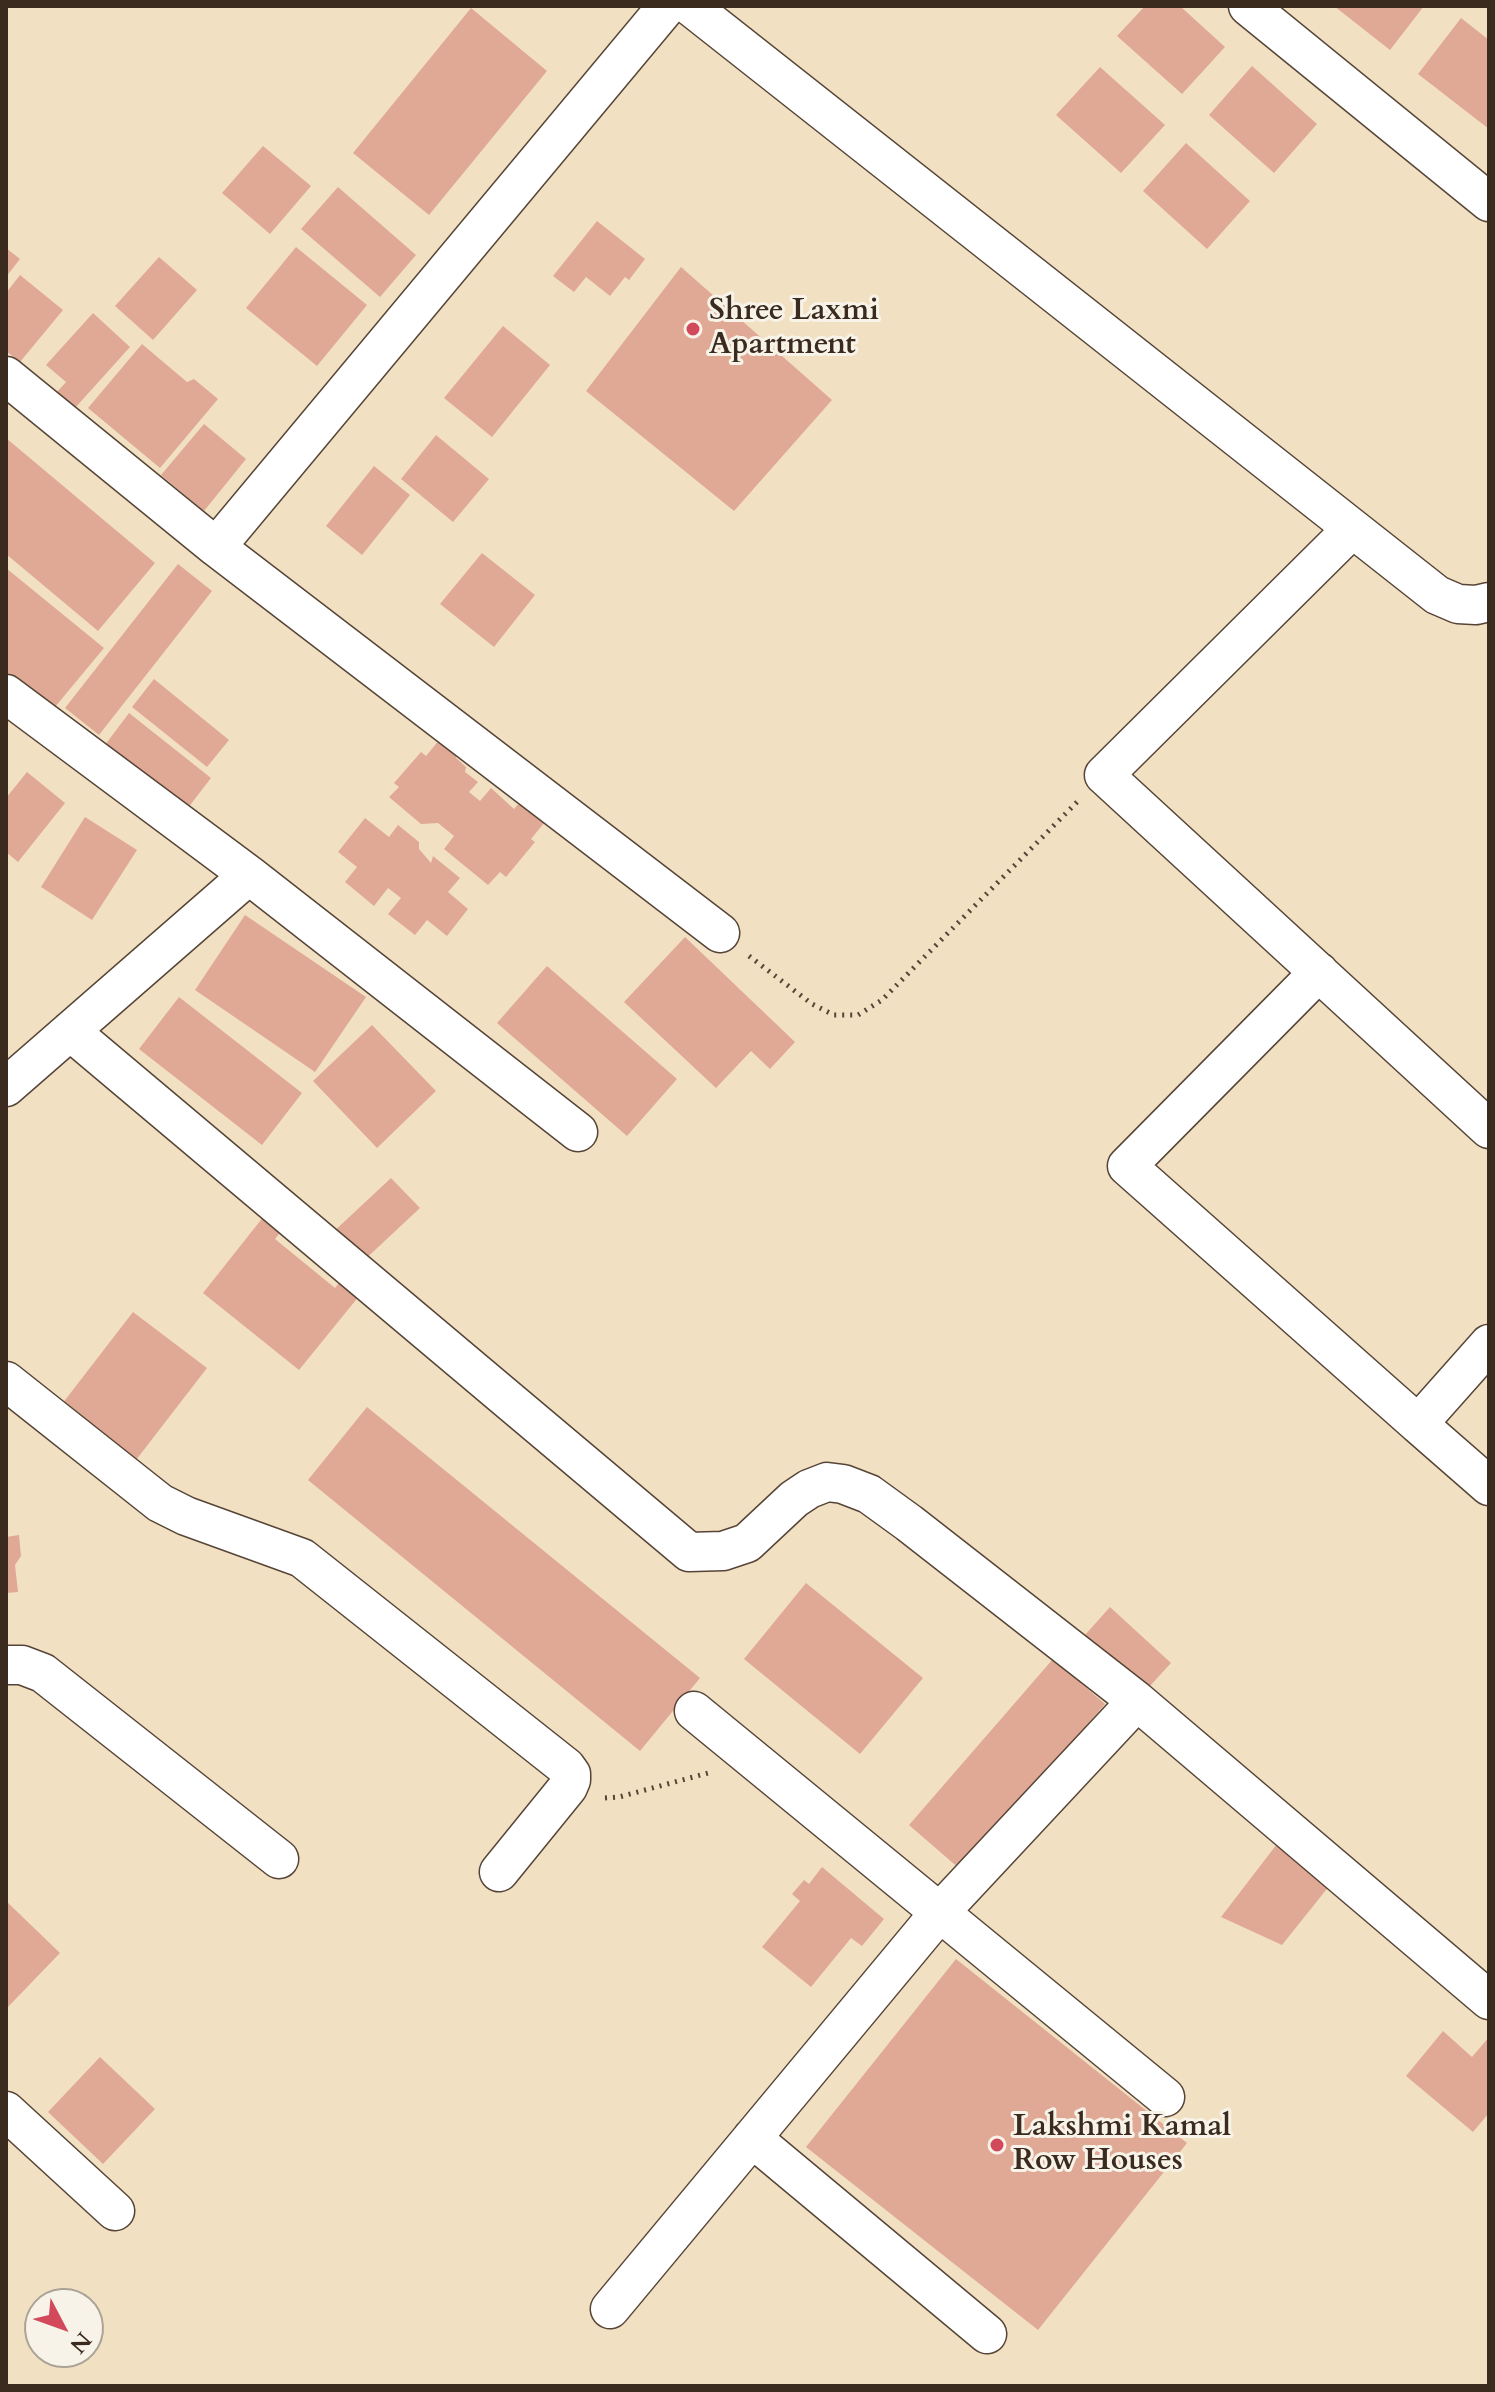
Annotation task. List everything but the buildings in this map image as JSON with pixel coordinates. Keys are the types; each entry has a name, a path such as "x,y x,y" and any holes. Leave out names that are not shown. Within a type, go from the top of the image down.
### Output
{"street":[{"path":"216,547 667,6"},
{"path":"690,6 1437,595 1458,604 1489,602"},
{"path":"1248,6 1489,202"},
{"path":"6,376 216,547 720,933"},
{"path":"1352,529 1104,775 1489,1129"},
{"path":"6,694 249,875 578,1132"},
{"path":"6,1087 249,875"},
{"path":"1319,972 1127,1166 1489,1486"},
{"path":"70,1031 689,1552 723,1551 747,1543 794,1499 827,1482 843,1484 869,1494 1137,1701 1489,2000"},
{"path":"1418,1424 1489,1344"},
{"path":"6,1381 160,1503 186,1516 302,1558 566,1767 571,1774 568,1787 499,1872"},
{"path":"6,1665 22,1665 43,1673 279,1859"},
{"path":"610,2309 940,1912 1137,1701"},
{"path":"694,1711 1165,2097"},
{"path":"6,2111 115,2211"},
{"path":"752,2138 987,2334"}],"path":[{"path":"720,933 812,1004 834,1015 858,1015 882,1000 1104,775"},
{"path":"568,1787 596,1799 619,1797 756,1762"}],"place":[{"name":"Shree Laxmi Apartment","path":"693,329"},
{"name":"Lakshmi Kamal Row Houses","path":"997,2145"}]}
